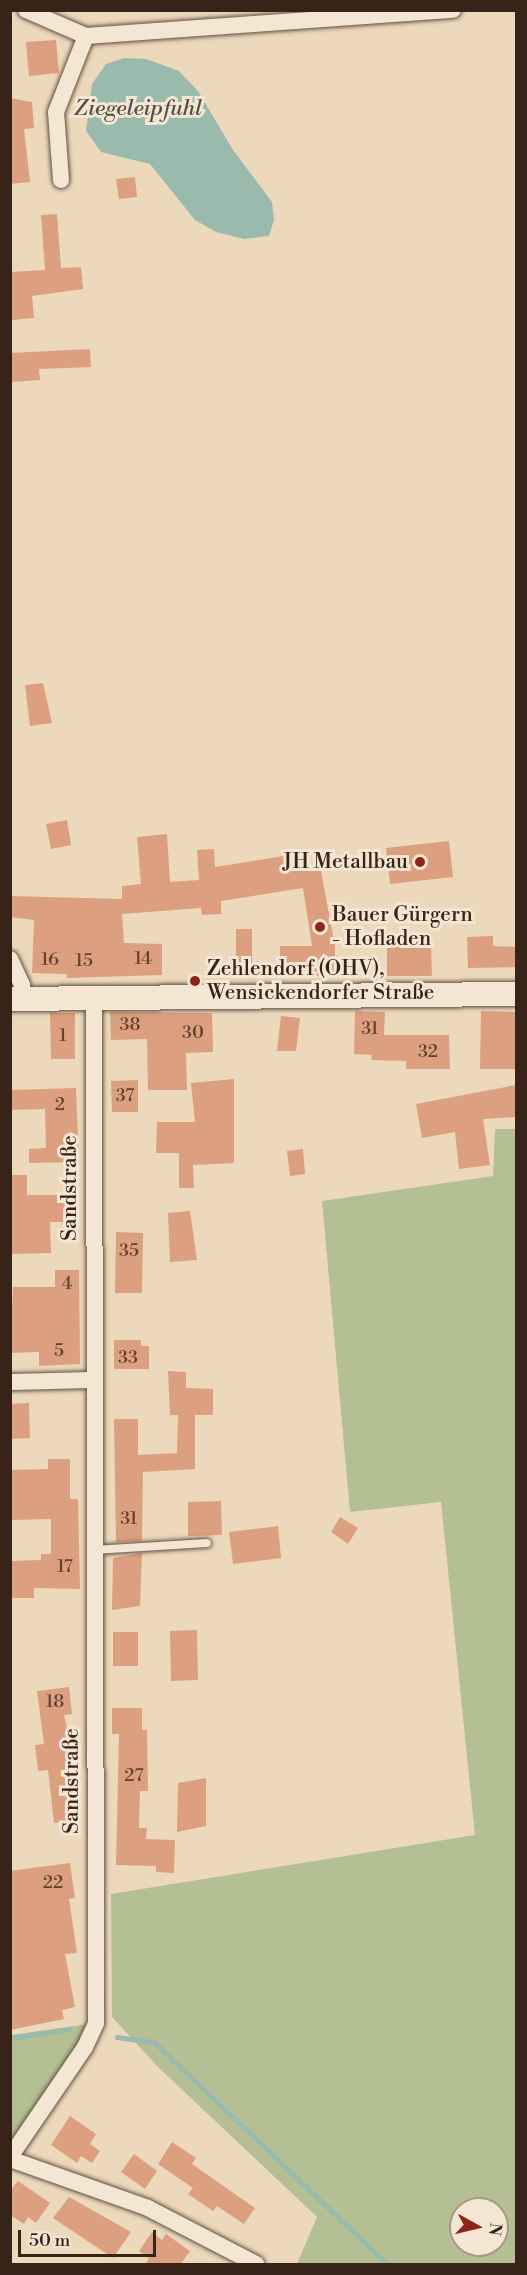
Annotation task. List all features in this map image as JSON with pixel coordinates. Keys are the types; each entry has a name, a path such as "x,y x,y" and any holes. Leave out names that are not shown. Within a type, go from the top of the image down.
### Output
{"main road":[{"path":"16,999 516,994"}],"street":[{"path":"26,10 86,36 453,10"},
{"path":"61,180 56,112 86,36"},
{"path":"10,960 22,985 16,999"},
{"name":"Sandstraße","path":"10,2158 85,2047 96,2023 93,1550 94,997"},
{"path":"10,1382 93,1380"},
{"path":"10,2158 148,2208 256,2265"}],"lane":[{"path":"93,1550 207,1543"}],"green space":[{"path":"495,1129 516,1129 516,2264 297,2264 317,2217 158,2067 112,2017 111,1894 475,1835 441,1502 350,1512 322,1201 493,1176"},
{"path":"96,2023 11,2157 11,2035"}],"water":[{"name":"Ziegeleipfuhl","path":"125,58 146,59 179,71 198,91 233,150 272,202 274,220 269,236 244,239 216,232 195,220 150,164 101,152 86,131 92,84 106,64"}],"building":[{"path":"56,40 59,73 29,76 26,42"},
{"path":"10,98 32,102 34,128 24,129 30,182 10,184"},
{"path":"135,177 137,197 119,199 116,179"},
{"path":"57,214 61,268 81,267 83,289 32,296 34,318 12,320 10,272 45,270 41,215"},
{"path":"90,349 91,367 39,369 40,380 10,382 10,353"},
{"path":"43,683 52,723 30,726 25,685"},
{"path":"67,820 71,845 51,849 46,824"},
{"path":"167,834 170,882 199,880 197,850 214,849 215,867 290,855 293,871 320,866 335,946 335,976 280,976 280,946 312,946 303,888 221,901 221,914 202,915 201,908 122,914 124,943 162,944 162,975 67,978 67,974 32,973 34,920 10,917 10,896 122,899 122,886 141,884 137,837"},
{"name":"JH Metallbau","path":"449,841 453,877 390,884 386,848"},
{"path":"236,929 252,929 252,964 236,964"},
{"path":"493,936 493,946 516,947 516,967 468,968 467,937"},
{"path":"431,945 432,976 387,976 387,946"},
{"path":"355,1011 385,1012 384,1035 449,1035 450,1069 406,1069 406,1061 371,1060 372,1055 354,1054"},
{"path":"481,1011 516,1012 516,1069 480,1069"},
{"path":"110,1012 212,1013 213,1052 186,1053 187,1090 148,1090 147,1039 111,1040"},
{"path":"50,1013 75,1013 75,1059 51,1059"},
{"path":"281,1016 300,1018 296,1051 277,1051"},
{"path":"234,1079 234,1163 193,1165 194,1188 179,1188 179,1153 156,1153 157,1122 195,1122 191,1083"},
{"path":"138,1080 138,1112 112,1112 111,1081"},
{"path":"516,1085 516,1117 483,1119 490,1165 459,1169 455,1132 422,1138 416,1104"},
{"path":"76,1088 79,1162 29,1163 29,1149 46,1148 45,1109 10,1110 10,1090"},
{"path":"303,1149 305,1174 290,1176 287,1151"},
{"path":"10,1175 27,1175 27,1195 75,1195 75,1222 50,1222 51,1253 10,1254"},
{"path":"190,1211 197,1260 170,1262 168,1213"},
{"path":"116,1232 143,1233 142,1293 115,1293"},
{"path":"55,1270 79,1270 80,1364 39,1366 39,1352 10,1353 13,1287 55,1287"},
{"path":"114,1340 141,1340 141,1346 149,1346 149,1369 114,1369"},
{"path":"168,1371 186,1372 186,1388 213,1389 213,1415 195,1415 195,1469 143,1472 142,1541 116,1542 114,1419 138,1419 138,1455 177,1453 178,1415 170,1415"},
{"path":"29,1403 30,1438 10,1439 10,1404"},
{"path":"48,1459 70,1459 70,1499 78,1499 80,1589 34,1588 34,1598 12,1598 12,1561 41,1560 41,1554 51,1554 51,1519 11,1520 10,1470 48,1469"},
{"path":"221,1501 222,1535 188,1536 188,1502"},
{"path":"340,1517 358,1528 348,1544 331,1532"},
{"path":"278,1526 281,1558 233,1564 229,1532"},
{"path":"142,1553 140,1606 112,1610 113,1558"},
{"path":"197,1630 198,1680 171,1681 170,1631"},
{"path":"113,1632 138,1632 138,1666 113,1666"},
{"path":"69,1687 72,1714 64,1715 70,1742 75,1820 54,1823 48,1770 38,1771 35,1745 44,1744 37,1691"},
{"path":"112,1708 142,1708 142,1730 147,1730 148,1791 140,1791 139,1828 147,1828 146,1839 175,1840 174,1873 156,1872 156,1866 116,1865 119,1734 112,1734"},
{"path":"206,1778 206,1826 177,1832 178,1783"},
{"path":"70,1863 75,1898 69,1899 77,1953 65,1954 75,2007 62,2010 64,2019 10,2030 10,1871"},
{"path":"70,2116 96,2134 90,2144 100,2151 92,2163 81,2156 77,2163 51,2145"},
{"path":"172,2142 196,2158 192,2164 255,2208 244,2224 217,2206 213,2211 188,2194 193,2188 158,2164"},
{"path":"134,2154 157,2171 145,2189 121,2172"},
{"path":"18,2181 50,2203 36,2223 28,2217 24,2224 10,2215 10,2191"},
{"path":"69,2197 131,2232 113,2258 53,2218"},
{"path":"152,2232 162,2240 166,2234 190,2251 180,2265 145,2265 149,2258 139,2251"}],"waterway":[{"path":"10,2038 69,2029"},
{"path":"117,2037 154,2042 387,2264"}],"place":[{"name":"JH Metallbau","path":"420,862"},
{"name":"Bauer Gürgern - Hofladen","path":"320,927"},
{"name":"Zehlendorf (OHV), Wensickendorfer Straße","path":"195,981"}]}
